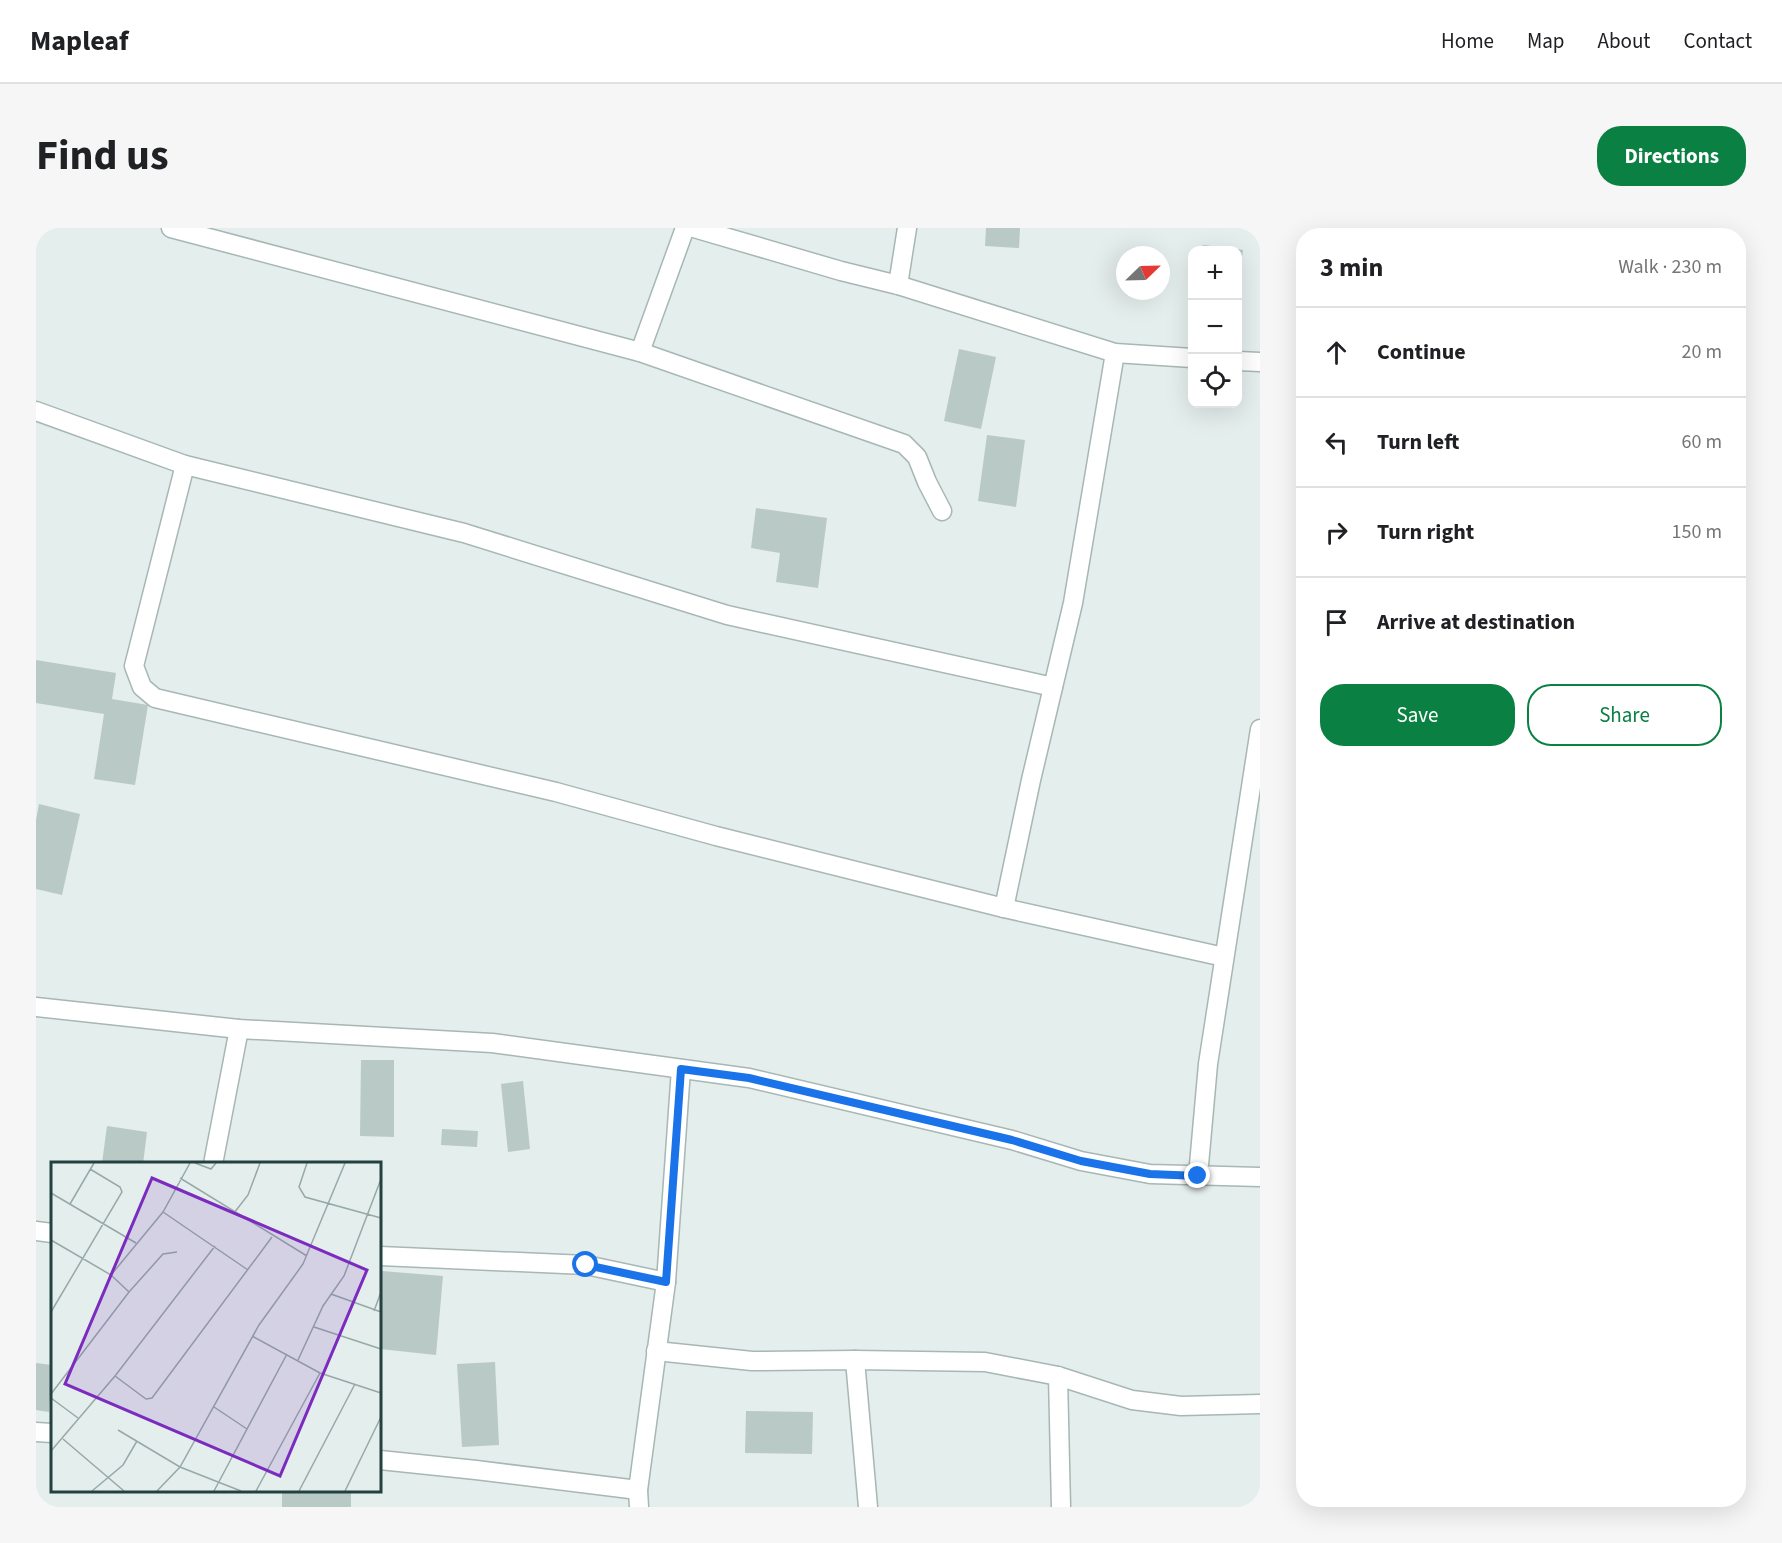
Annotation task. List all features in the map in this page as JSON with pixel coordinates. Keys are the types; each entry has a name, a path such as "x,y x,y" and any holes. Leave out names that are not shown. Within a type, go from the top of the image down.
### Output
{"street":[{"path":"171,228 640,352 904,444 917,457 942,511"},
{"path":"640,352 685,228"},
{"path":"694,228 898,285 1116,353 1188,358"},
{"path":"898,285 907,228"},
{"path":"1004,908 1073,603 1116,353"},
{"path":"1242,361 1260,362"},
{"path":"36,411 185,465 464,533 727,615 1053,687"},
{"path":"185,465 134,666 142,687 155,698 556,792 716,836 1004,908 1224,957"},
{"path":"1198,1176 1208,1064 1260,729"},
{"path":"36,1007 239,1029 492,1043 749,1078 1012,1140 1081,1161 1150,1174 1260,1177"},
{"path":"213,1162 239,1029"},
{"path":"381,1460 476,1470 639,1499 666,1282 681,1069"},
{"path":"36,1231 51,1233"},
{"path":"381,1256 586,1265 666,1282"},
{"path":"656,1351 752,1362 855,1360 985,1362 1058,1376 1132,1401 1181,1406 1260,1404"},
{"path":"855,1360 868,1507"},
{"path":"1058,1376 1061,1507"},
{"path":"36,1432 51,1433"}],"building":[{"path":"986,228 1020,228 1019,248 985,246"},
{"path":"959,349 996,357 981,429 944,421"},
{"path":"987,435 1025,440 1016,507 978,501"},
{"path":"756,508 827,518 818,588 776,582 780,553 751,548"},
{"path":"36,660 116,673 112,699 148,705 135,785 94,779 104,714 36,703"},
{"path":"39,804 80,814 62,895 36,889 36,820"},
{"path":"361,1060 394,1060 394,1137 360,1136"},
{"path":"523,1081 530,1149 508,1152 501,1084"},
{"path":"107,1126 147,1132 143,1162 102,1162"},
{"path":"442,1129 478,1131 477,1147 441,1145"},
{"path":"382,1271 443,1276 436,1355 381,1349"},
{"path":"495,1362 499,1445 462,1447 457,1364"},
{"path":"36,1363 51,1365 49,1412 36,1410"},
{"path":"746,1411 813,1412 812,1454 745,1453"},
{"path":"282,1492 351,1492 351,1507 282,1507"}],"route":[{"path":"586,1265 666,1282 681,1069 749,1078 1012,1140 1081,1161 1150,1174 1198,1176"}]}
